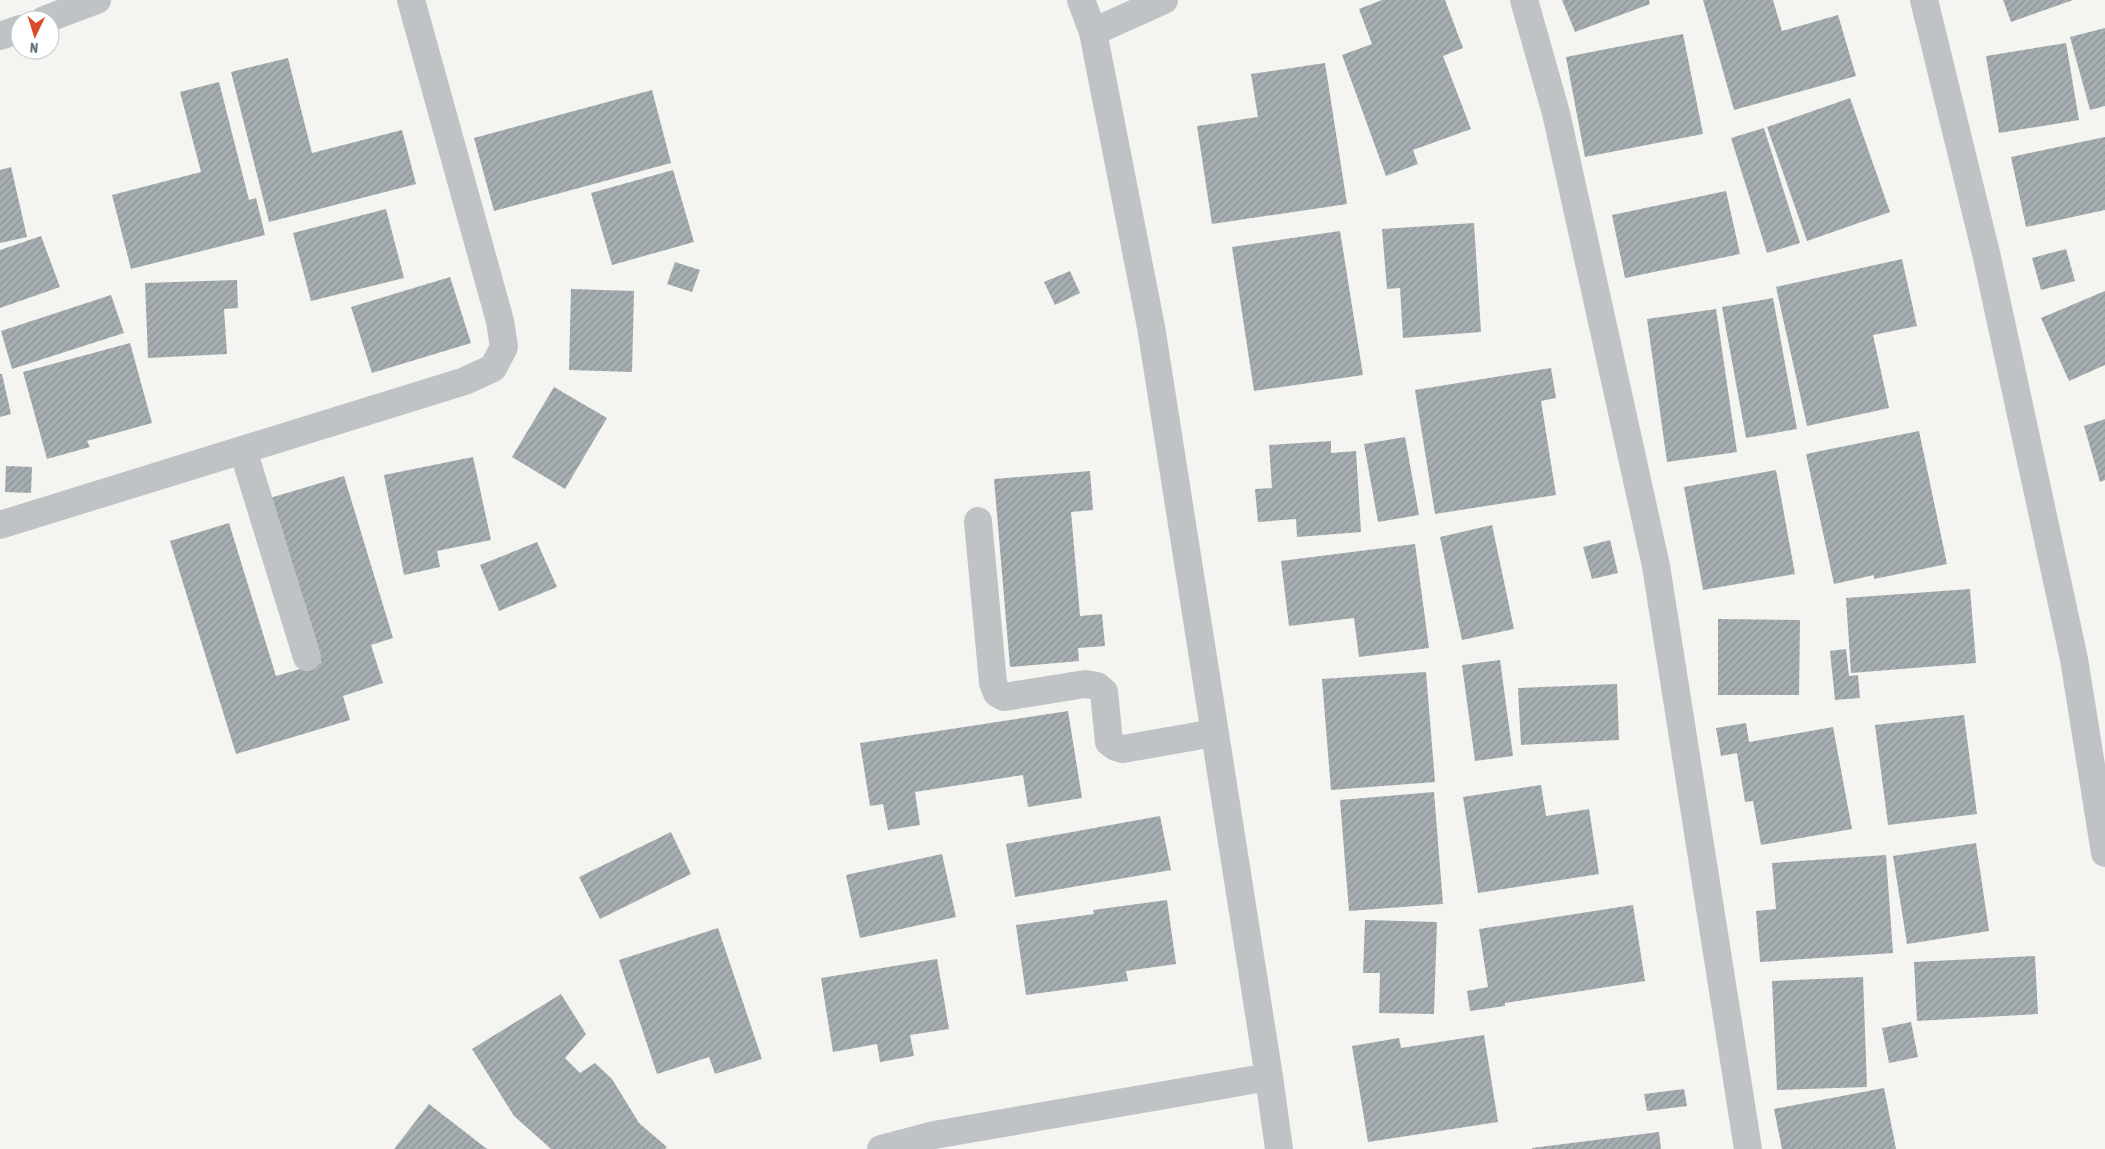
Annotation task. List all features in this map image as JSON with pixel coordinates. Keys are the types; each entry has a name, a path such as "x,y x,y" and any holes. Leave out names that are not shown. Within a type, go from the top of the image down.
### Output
{"street":[{"path":"60,14 97,0"},
{"path":"0,525 465,381 493,368 504,347 500,321 411,0"},
{"path":"1081,0 1093,32 1151,327 1279,1149"},
{"path":"1093,32 1164,0"},
{"path":"1524,0 1556,112 1656,566 1748,1149"},
{"path":"1924,0 1986,253 2074,659 2105,853"},
{"path":"243,450 307,657"},
{"path":"978,521 993,683 997,693 1004,697 1085,684 1097,686 1104,692 1109,742 1116,747 1124,749 1214,733"},
{"path":"881,1149 934,1135 1269,1077"}],"building":[{"path":"1382,0 1445,0 1463,48 1443,56 1471,129 1413,150 1418,164 1386,176 1342,55 1372,44 1359,9"},
{"path":"1562,0 1649,0 1650,4 1575,32"},
{"path":"1703,0 1773,0 1782,31 1838,15 1856,76 1734,110"},
{"path":"2003,0 2073,0 2011,22"},
{"path":"2105,28 2105,106 2090,110 2070,37"},
{"path":"1683,34 1703,134 1585,157 1566,57"},
{"path":"2066,43 2079,120 1999,133 1986,56"},
{"path":"288,58 312,153 402,130 416,184 269,222 231,72"},
{"path":"1325,63 1347,204 1212,224 1197,126 1258,117 1251,74"},
{"path":"219,82 249,200 256,198 265,235 131,269 112,195 201,172 180,92"},
{"path":"652,90 671,163 494,211 474,138"},
{"path":"1850,98 1890,212 1807,241 1767,127"},
{"path":"1764,128 1800,243 1767,253 1731,138"},
{"path":"2105,137 2105,210 2026,227 2011,157"},
{"path":"11,167 27,237 0,243 0,170"},
{"path":"673,170 694,242 612,265 591,193"},
{"path":"1726,191 1740,254 1625,278 1612,215"},
{"path":"386,209 404,278 311,301 293,233"},
{"path":"1474,223 1481,332 1403,338 1400,288 1387,289 1382,229"},
{"path":"1340,231 1363,375 1254,391 1232,247"},
{"path":"41,236 60,287 0,308 0,250"},
{"path":"2066,249 2075,281 2041,290 2032,258"},
{"path":"1902,259 1917,326 1873,335 1889,408 1807,426 1776,287"},
{"path":"675,262 700,270 692,292 667,284"},
{"path":"1070,271 1080,293 1055,305 1044,282"},
{"path":"450,277 471,343 372,373 351,307"},
{"path":"237,280 238,308 224,309 227,354 148,358 145,283"},
{"path":"571,289 634,291 632,372 569,370"},
{"path":"2105,291 2105,365 2069,381 2041,318"},
{"path":"111,295 124,333 12,369 1,331"},
{"path":"1773,298 1797,429 1746,438 1722,307"},
{"path":"1716,309 1737,452 1667,462 1647,319"},
{"path":"130,343 152,423 87,441 90,447 47,459 23,372"},
{"path":"1551,368 1556,398 1541,401 1556,495 1435,514 1415,390"},
{"path":"0,374 2,374 11,414 0,417"},
{"path":"554,387 607,418 565,489 512,457"},
{"path":"2105,419 2105,480 2100,482 2084,426"},
{"path":"1919,431 1947,564 1874,579 1874,575 1834,584 1806,454"},
{"path":"1405,437 1419,515 1378,522 1364,444"},
{"path":"1331,441 1331,453 1356,451 1361,532 1297,537 1296,519 1258,522 1255,489 1272,488 1269,445"},
{"path":"473,457 491,540 437,551 440,567 404,575 384,475"},
{"path":"6,466 32,467 31,493 5,492"},
{"path":"1776,470 1795,574 1703,590 1684,487"},
{"path":"1090,471 1093,510 1071,512 1080,616 1102,614 1105,646 1078,648 1079,661 1010,667 994,479"},
{"path":"344,476 393,638 371,645 383,683 343,696 350,720 236,754 170,541 229,523 276,676 321,663 270,498"},
{"path":"1492,525 1514,629 1462,640 1440,537"},
{"path":"1610,540 1618,573 1592,579 1583,547"},
{"path":"537,542 557,587 499,611 480,565"},
{"path":"1415,544 1429,648 1359,657 1354,618 1289,626 1281,561"},
{"path":"1970,589 1976,663 1851,673 1846,598"},
{"path":"1718,619 1800,620 1799,695 1718,695"},
{"path":"1846,649 1849,676 1858,675 1860,698 1835,700 1830,651"},
{"path":"1500,660 1513,756 1475,761 1462,665"},
{"path":"1426,672 1435,782 1331,790 1322,679"},
{"path":"1617,684 1619,740 1521,745 1518,688"},
{"path":"1068,711 1082,798 1028,807 1023,775 915,792 920,825 888,830 883,804 870,806 860,743"},
{"path":"1964,715 1977,814 1888,825 1875,725"},
{"path":"1746,723 1749,742 1833,727 1852,829 1761,845 1753,801 1745,802 1737,753 1721,756 1716,728"},
{"path":"1541,785 1546,816 1589,809 1599,874 1478,893 1463,797"},
{"path":"1434,792 1443,904 1349,911 1340,800"},
{"path":"1160,816 1171,870 1015,897 1006,844"},
{"path":"671,832 691,874 600,919 579,877"},
{"path":"1976,843 1989,931 1907,944 1893,856"},
{"path":"942,854 956,917 860,938 846,875"},
{"path":"1886,855 1893,953 1760,962 1756,911 1776,909 1772,863"},
{"path":"1167,900 1176,964 1126,971 1128,981 1026,995 1016,925 1094,914 1093,910"},
{"path":"1633,905 1645,981 1505,1003 1505,1006 1470,1011 1467,991 1488,987 1479,929"},
{"path":"1365,920 1437,922 1434,1014 1379,1013 1380,973 1363,973"},
{"path":"718,928 762,1059 715,1074 709,1057 657,1074 619,960"},
{"path":"2035,956 2038,1014 1917,1021 1914,962"},
{"path":"937,959 949,1029 910,1035 914,1056 880,1062 877,1044 833,1052 821,978"},
{"path":"1863,977 1867,1087 1777,1090 1772,981"},
{"path":"561,994 586,1034 565,1058 580,1073 595,1063 612,1079 639,1123 667,1147 665,1149 551,1149 514,1116 472,1049"},
{"path":"1911,1022 1918,1057 1889,1063 1882,1028"},
{"path":"1484,1035 1498,1122 1368,1142 1352,1046 1399,1038 1401,1048"},
{"path":"1884,1088 1896,1149 1782,1149 1774,1109"},
{"path":"1684,1089 1687,1106 1647,1111 1644,1094"},
{"path":"429,1104 487,1149 394,1149"},
{"path":"1659,1132 1661,1149 1532,1149 1532,1148"}]}
